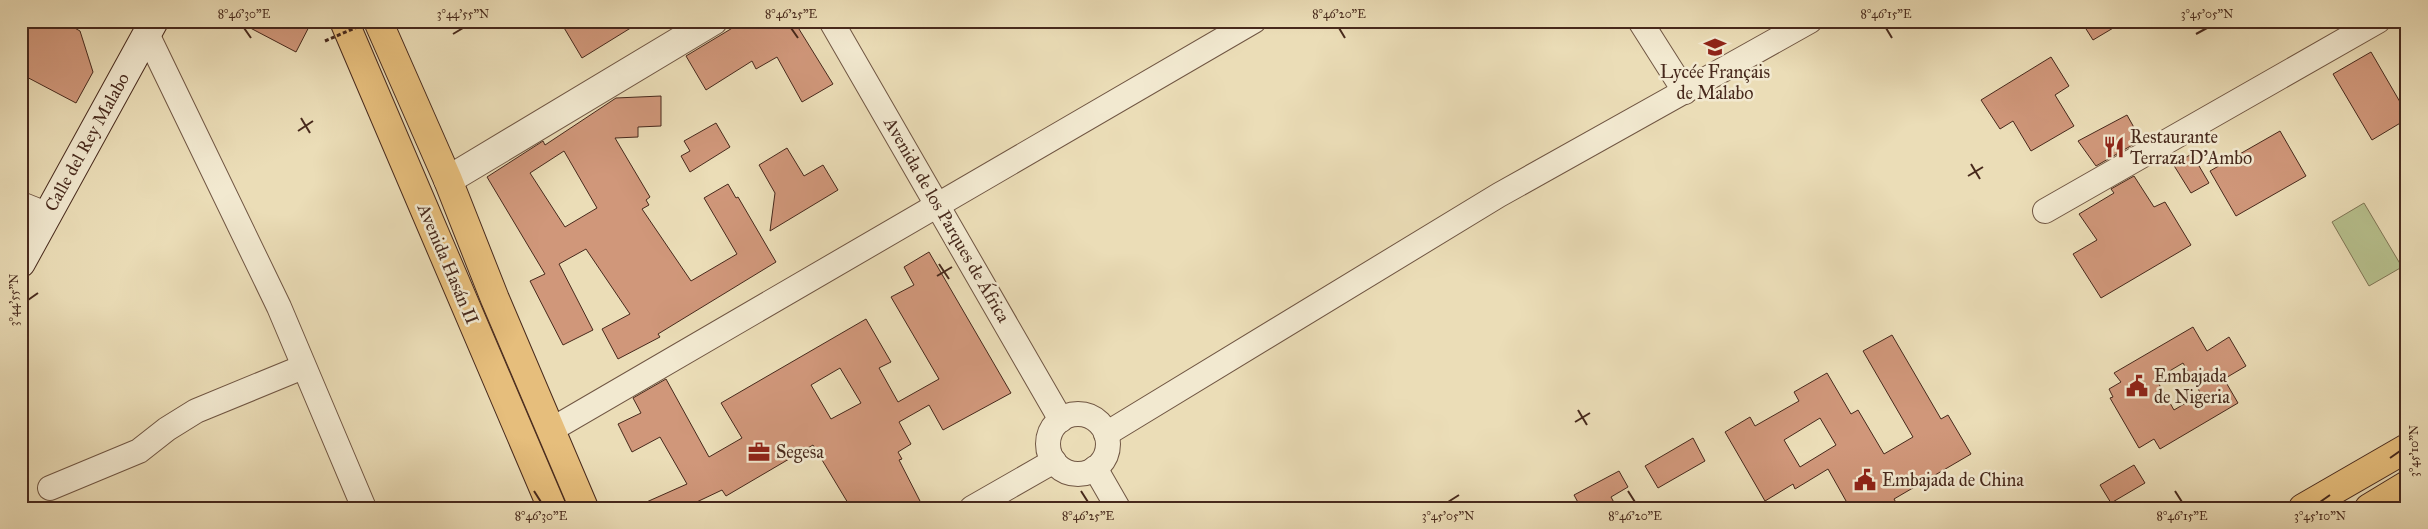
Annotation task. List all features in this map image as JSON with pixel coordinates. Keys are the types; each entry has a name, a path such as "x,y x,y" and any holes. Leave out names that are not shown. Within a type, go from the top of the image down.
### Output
{"main road":[{"name":"Avenida Hasán II","path":"344,21 552,508"},
{"name":"Avenida Hasán II","path":"378,21 448,180 584,508"},
{"path":"2303,508 2407,448"},
{"path":"2369,508 2407,485"}],"street":[{"path":"448,180 714,21"},
{"name":"Avenida de los Parques de África","path":"831,21 1061,420"},
{"path":"551,430 937,203 1254,21"},
{"path":"1640,21 1685,92"},
{"path":"1106,434 1499,195 1810,21"},
{"path":"2044,211 2378,21"},
{"path":"151,28 279,307 364,508"},
{"name":"Calle del Rey Malabo","path":"21,263 46,214 151,28"},
{"path":"21,204 46,214"},
{"path":"50,488 115,463 139,451 167,429 196,411 304,367"},
{"path":"1074,415 1087,416 1099,423 1106,434 1106,453 1095,468 1076,474 1064,470 1054,461 1049,449 1050,436 1061,420 1074,415"},
{"path":"972,508 1054,461"},
{"path":"1095,468 1118,508"}],"path":[{"path":"325,41 371,21"}],"green space":[{"path":"2364,203 2402,267 2369,286 2332,222"}],"building":[{"path":"33,21 62,21 80,31 93,72 76,103 21,74 21,42"},
{"path":"237,21 312,21 296,52"},
{"path":"560,21 642,21 582,58"},
{"path":"744,21 794,21 833,84 802,102 777,57 756,69 752,61 706,90 686,56"},
{"path":"2081,21 2125,21 2093,40"},
{"path":"2371,52 2407,114 2407,119 2372,140 2333,74"},
{"path":"2051,57 2069,86 2055,95 2074,126 2031,151 2013,121 2000,129 1981,100"},
{"path":"661,96 661,126 638,127 638,137 615,138 650,197 646,200 649,205 642,209 691,281 737,254 704,198 728,184 736,198 738,197 776,262 658,334 660,337 618,359 602,329 630,314 586,249 559,264 593,330 563,345 530,281 545,274 487,177 543,141 545,145 616,98","holes":["564,151 597,208 565,227 530,173"]},
{"name":"Restaurante Terraza D'Ambo","path":"2127,115 2141,140 2096,166 2078,141"},
{"path":"716,123 730,147 690,172 681,156 690,151 684,141"},
{"path":"2280,131 2306,176 2236,216 2210,171"},
{"path":"787,148 804,176 823,165 838,190 770,231 775,193 759,165"},
{"path":"2192,154 2209,183 2191,193 2173,164"},
{"path":"2134,176 2154,207 2165,202 2191,245 2101,298 2073,254 2097,240 2079,214 2114,193 2111,189"},
{"path":"929,252 1011,393 943,430 929,405 899,422 911,444 898,452 902,459 899,460 921,503 912,508 851,508 813,445 726,496 722,490 684,508 633,508 687,484 660,437 632,452 618,424 641,413 633,398 666,379 709,457 742,438 721,403 866,319 891,362 879,368 898,402 939,379 891,297 914,285 904,267","holes":["840,368 861,403 831,419 811,385"]},
{"name":"Embajada de Nigeria","path":"2193,327 2207,351 2229,337 2246,366 2224,379 2238,403 2160,449 2154,439 2139,448 2110,398 2113,397 2109,389 2121,382 2114,373","holes":["2183,363 2201,394 2174,410 2156,379"]},
{"path":"1892,335 1941,419 1948,415 1971,454 1894,499 1899,508 1850,508 1828,469 1795,489 1793,484 1765,501 1725,432 1750,417 1755,426 1799,401 1794,392 1827,373 1851,414 1858,410 1884,454 1913,437 1863,351","holes":["1820,418 1836,445 1800,467 1784,440"]},
{"path":"1693,438 1705,461 1658,488 1645,466"},
{"path":"2134,465 2145,483 2111,503 2100,485"},
{"path":"1619,471 1628,487 1611,497 1617,508 1581,508 1574,495"}],"place":[{"name":"Lycée Français de Malabo","path":"1715,47"},
{"name":"Restaurante Terraza D'Ambo","path":"2114,147"},
{"name":"Embajada de Nigeria","path":"2137,386"},
{"name":"Segesa","path":"759,452"},
{"name":"Embajada de China","path":"1865,480"}]}
